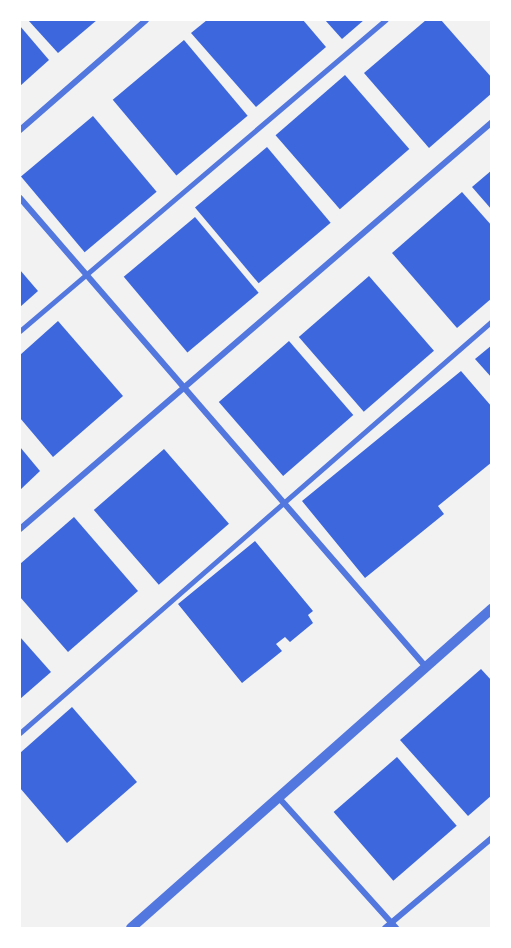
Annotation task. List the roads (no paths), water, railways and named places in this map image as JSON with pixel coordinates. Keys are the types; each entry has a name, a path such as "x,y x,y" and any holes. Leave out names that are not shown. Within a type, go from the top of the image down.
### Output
{"street":[{"path":"20,130 146,20"},
{"path":"20,529 492,122"},
{"path":"20,198 426,667"},
{"path":"131,928 492,609"},
{"path":"279,798 394,926"},
{"path":"385,928 394,926 492,838"}],"lane":[{"path":"20,331 385,20"},
{"path":"20,733 492,321"}]}
